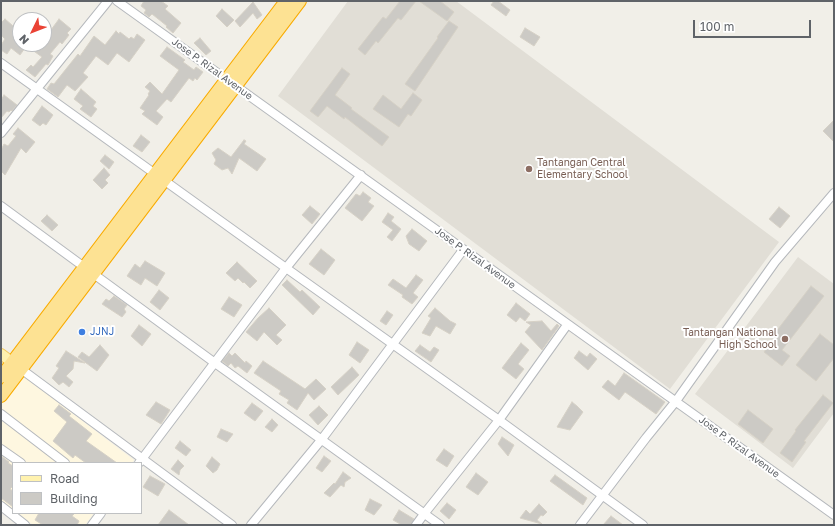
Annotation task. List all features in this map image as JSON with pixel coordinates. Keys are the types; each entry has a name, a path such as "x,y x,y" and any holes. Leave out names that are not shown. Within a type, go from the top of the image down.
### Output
{"highway":[{"path":"1,396 17,366 230,82 286,1"},
{"path":"230,82 300,1"},
{"path":"1,377 17,366"}],"main road":[{"path":"1,354 17,366"}],"street":[{"path":"1,133 108,1"},
{"name":"Jose P. Rizal Avenue","path":"117,1 834,515"},
{"path":"1,63 643,525"},
{"path":"141,461 286,268 361,175"},
{"path":"580,525 676,401 776,262 834,193"},
{"path":"1,206 215,363 440,525"},
{"path":"251,525 322,439 463,250"},
{"path":"416,525 499,420 567,325"},
{"path":"17,366 141,461 232,525"},
{"path":"1,414 64,462"},
{"path":"1,448 20,462"},
{"path":"1,506 25,525"},
{"path":"92,525 100,514"}],"shaded area":[{"name":"Tantangan Central Elementary School","path":"348,1 456,1 779,242 670,389 278,96"},
{"name":"Tantangan National High School","path":"798,257 834,284 834,413 793,468 695,394"},
{"path":"23,376 134,460 133,462 12,462 12,508 1,500 1,403"},
{"path":"19,514 93,514 85,525 33,525"}],"building":[{"path":"144,1 161,1 168,6 165,9 181,23 173,33 152,14 149,17 144,13 146,10 141,6"},
{"path":"400,1 416,1 401,20 398,18 378,43 376,41 365,55 358,49 383,17 386,19"},
{"path":"419,1 440,1 454,12 447,21"},
{"path":"494,1 498,1 510,10 506,16 491,5"},
{"path":"253,2 262,15 257,19 253,13 240,27 235,21"},
{"path":"222,9 234,20 227,27 216,16"},
{"path":"5,19 12,25 12,49 11,48 7,54 1,50 1,45 5,39 1,35 1,23"},
{"path":"59,19 71,29 67,33 69,35 62,44 60,42 52,52 52,29"},
{"path":"449,21 458,27 415,91 405,84"},
{"path":"525,28 540,37 534,46 520,37"},
{"path":"116,31 119,34 120,32 129,39 131,37 134,39 137,34 145,40 129,62 117,53 108,65 96,56 83,73 88,77 75,91 67,85 58,97 47,89 51,83 54,84 78,54 80,56 94,36 105,45"},
{"path":"200,38 211,51 206,55 194,43"},
{"path":"167,47 185,60 183,62 194,70 196,67 203,72 197,80 195,78 193,81 189,78 171,102 167,99 156,111 163,117 157,125 142,114 145,111 140,108 149,95 148,94 150,91 145,87 150,82 162,94 179,70 160,56"},
{"path":"35,52 52,52 50,54 53,56 48,65 46,64 35,77 26,70 31,65 33,67 42,57"},
{"path":"342,68 350,74 335,95 352,108 351,109 389,137 382,146 345,117 344,119 327,106 318,117 310,111"},
{"path":"81,89 96,102 93,106 97,109 91,117 80,109 83,106 74,99"},
{"path":"413,93 422,100 411,116 408,114 399,127 373,109 383,95 401,109"},
{"path":"4,95 17,105 12,111 7,111 1,118 1,100"},
{"path":"42,106 53,115 46,125 43,123 40,126 32,120"},
{"path":"834,120 834,142 823,131"},
{"path":"18,128 35,142 26,153 21,148 5,175 1,171 1,150 4,144 8,146 16,136 13,134"},
{"path":"141,135 150,142 142,152 133,146"},
{"path":"244,140 246,141 244,144 266,159 257,171 239,158 232,174 228,168 222,170 214,164 216,160 212,153 218,148 231,157"},
{"path":"105,155 114,162 109,169 100,161"},
{"path":"104,168 110,175 105,180 108,183 102,189 93,180"},
{"path":"363,192 371,198 368,202 374,206 362,221 345,208 356,194 360,196"},
{"path":"310,206 320,214 312,224 302,215"},
{"path":"779,207 790,216 780,228 769,219"},
{"path":"388,213 394,217 391,221 401,229 392,241 387,237 393,230 382,222"},
{"path":"47,215 58,225 52,231 41,221"},
{"path":"412,229 427,241 419,251 409,244 406,236"},
{"path":"321,249 335,260 324,275 309,264"},
{"path":"145,261 165,273 157,286 145,278 141,285 127,276 135,264 140,268"},
{"path":"237,262 257,281 250,288 238,278 235,281 226,273"},
{"path":"416,275 423,280 413,293 418,297 412,304 402,297 403,295 388,285 393,279 406,288"},
{"path":"287,280 300,292 302,290 320,307 313,315 282,285"},
{"path":"811,286 824,296 782,350 790,356 782,366 764,352 774,339 772,337"},
{"path":"159,290 169,298 160,310 150,302"},
{"path":"114,296 127,305 124,309 126,312 122,317 102,304 106,299 109,301"},
{"path":"229,297 242,305 234,317 221,309"},
{"path":"516,303 530,314 525,321 520,317 516,322 507,315"},
{"path":"269,308 286,325 276,335 282,340 277,345 264,332 257,341 246,332"},
{"path":"435,308 450,321 456,324 450,334 436,326 430,336 422,333 431,318 428,316"},
{"path":"387,311 393,315 386,325 380,321"},
{"path":"542,321 551,331 557,324 559,326 542,350 525,332 531,325 526,322"},
{"path":"139,325 151,334 142,346 131,336"},
{"path":"820,334 834,345 834,358 816,381 796,365"},
{"path":"357,342 369,350 360,363 349,355"},
{"path":"521,343 529,350 518,364 524,369 516,379 502,368"},
{"path":"100,345 109,355 97,371 78,357 82,352 89,357"},
{"path":"420,345 430,352 434,347 439,350 431,362 415,351"},
{"path":"66,351 85,363 74,361 73,369 66,376 73,382 69,387 63,382 59,385 52,378 59,368 56,366"},
{"path":"579,351 587,357 590,353 597,359 588,370 574,358"},
{"path":"229,353 232,356 235,353 245,363 246,361 252,366 247,373 238,366 235,368 231,363 228,366 222,361"},
{"path":"263,361 305,389 316,379 326,389 314,400 308,393 297,410 287,403 289,400 279,394 281,391 254,373"},
{"path":"352,367 359,375 338,395 331,387"},
{"path":"624,373 665,402 656,414 625,392 619,400 602,387 608,380 615,386"},
{"path":"823,395 833,403 804,441 806,442 792,462 780,453 796,431 795,430"},
{"path":"156,402 170,410 161,424 146,415"},
{"path":"572,402 583,412 570,430 557,427"},
{"path":"252,403 263,411 255,421 244,413"},
{"path":"59,405 71,414 69,416 92,434 86,441 116,462 85,462 75,455 73,458 53,441 67,422 54,411"},
{"path":"319,406 328,415 318,425 309,415"},
{"path":"748,410 773,429 763,443 738,424"},
{"path":"272,419 278,425 272,432 265,427"},
{"path":"221,429 233,434 227,442 217,437"},
{"path":"502,437 514,445 508,456 498,444"},
{"path":"180,441 191,450 186,456 175,448"},
{"path":"444,449 454,456 447,467 436,460"},
{"path":"1,456 12,465 12,487 10,489 12,490 12,506 1,498"},
{"path":"324,456 331,461 322,472 316,468"},
{"path":"212,457 220,464 217,470 213,473 206,466"},
{"path":"178,460 184,466 180,470 179,475 171,469"},
{"path":"343,472 351,478 345,482 344,487 341,485 330,497 324,493 334,483 335,484"},
{"path":"476,473 488,482 478,495 466,487"},
{"path":"555,475 587,498 583,505 550,481"},
{"path":"150,476 165,484 158,496 143,487"},
{"path":"370,499 382,505 374,515 365,510"},
{"path":"447,503 456,510 449,519 440,511"},
{"path":"539,504 547,512 543,516 541,515 537,520 542,524 520,518 526,510 530,514"},
{"path":"169,510 189,525 158,525"},
{"path":"399,510 414,519 411,525 402,525 393,520"},
{"path":"38,514 74,514 72,516 79,521 77,525 43,525 35,520"},
{"path":"611,516 623,525 603,525"}],"place":[{"name":"Tantangan Central Elementary School","path":"529,169"},
{"name":"JJNJ","path":"82,332"},
{"name":"Tantangan National High School","path":"785,339"}]}
